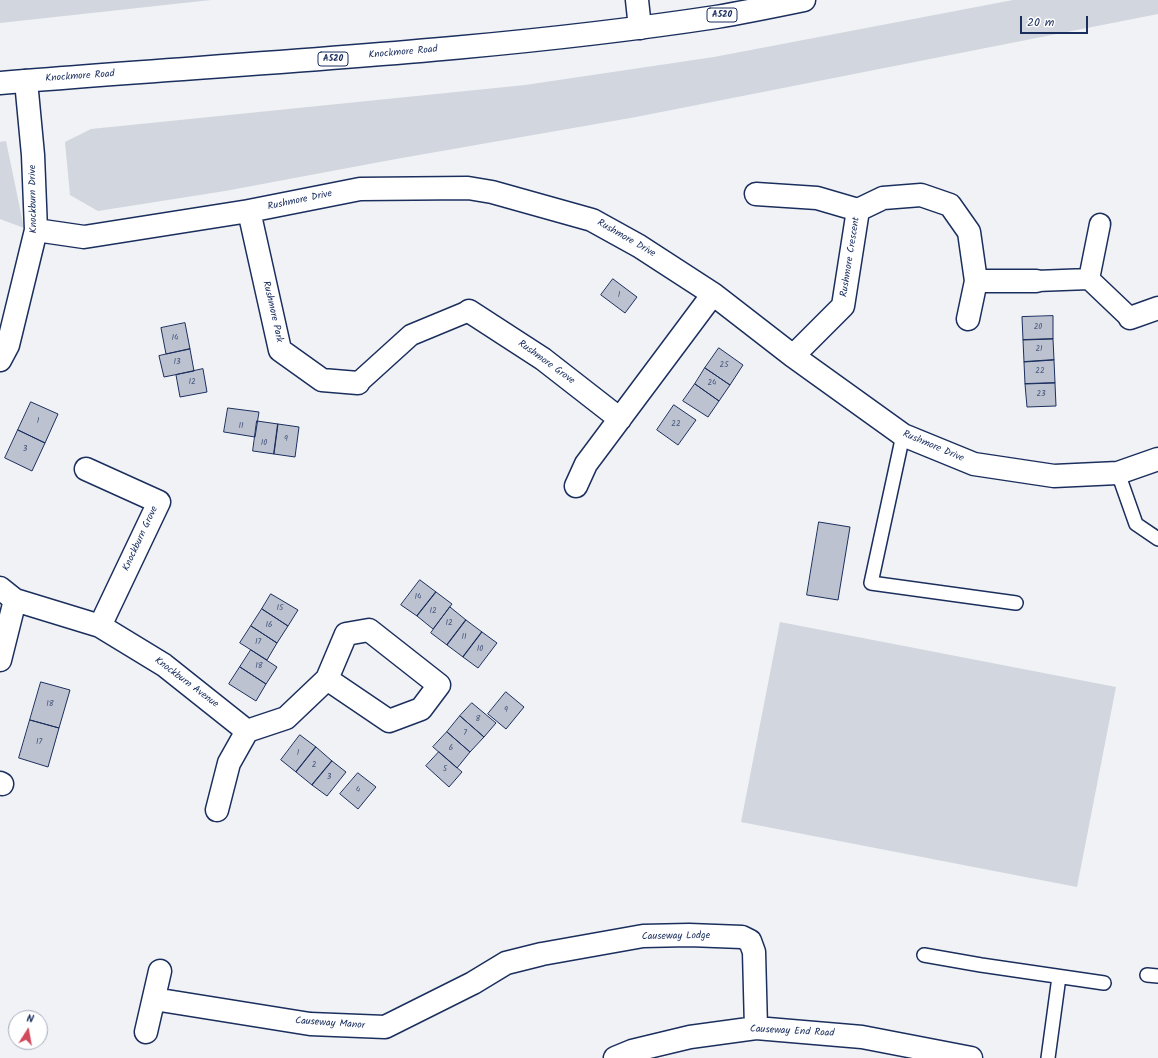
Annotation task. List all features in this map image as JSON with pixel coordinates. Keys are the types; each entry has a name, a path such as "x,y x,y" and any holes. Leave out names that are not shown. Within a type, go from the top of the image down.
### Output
{"street":[{"path":"637,0 640,28"},
{"name":"Knockmore Road","path":"0,83 338,58 558,38 716,17 804,0"},
{"name":"Knockburn Drive","path":"0,360 8,345 36,230 33,155 26,81"},
{"name":"Rushmore Drive","path":"36,230 84,237 250,211 360,189 468,188 492,192 592,220 639,246 713,294 794,356 903,435 974,464 1054,476 1118,473 1158,459"},
{"name":"Rushmore Crescent","path":"756,194 817,198 858,210 883,198 921,195 950,205 970,232 976,281 968,319"},
{"name":"Rushmore Crescent","path":"794,356 844,306 858,210"},
{"name":"Rushmore Park","path":"250,211 280,350 322,380 358,383"},
{"path":"1089,279 1100,224"},
{"path":"976,281 1089,279 1130,318 1158,308"},
{"path":"576,486 586,464 713,294"},
{"path":"358,383 411,334 469,311"},
{"name":"Rushmore Grove","path":"469,311 543,359 620,419"},
{"name":"Knockburn Grove","path":"86,469 159,502 100,626"},
{"path":"0,660 8,594"},
{"name":"Knockburn Avenue","path":"8,594 100,626 164,665 248,731"},
{"path":"217,810 229,763 248,731 286,718 327,679 346,634 369,630 439,685 421,709 388,721 327,679"},
{"name":"Causeway Lodge","path":"473,982 506,963 542,954 643,936 689,935 742,937 750,941 754,952 756,1028"},
{"path":"146,1032 160,971"},
{"name":"Causeway Manor","path":"154,999 310,1024 385,1027 473,982"},
{"name":"Causeway End Road","path":"615,1058 632,1051 690,1037 756,1028 862,1037 971,1058"}],"lane":[{"path":"903,435 871,583 1016,603"},
{"path":"1118,473 1136,524 1158,539"},
{"path":"924,955 1104,983"},
{"path":"1048,1058 1059,977"}],"shaded area":[{"path":"0,0 211,0 0,23"},
{"path":"1013,0 1158,0 1158,14 636,117 225,191 98,211 70,195 65,142 91,129 525,85 714,57"},
{"path":"6,141 24,228 0,219 0,142"},
{"path":"780,622 1116,687 1077,887 741,822"}],"building":[{"path":"613,279 637,297 625,313 601,295"},
{"path":"1053,316 1053,339 1023,340 1022,317"},
{"path":"185,323 190,349 166,354 161,328"},
{"path":"1053,339 1054,360 1024,362 1023,340"},
{"path":"719,348 743,365 730,385 705,368"},
{"path":"190,349 194,371 164,377 159,356"},
{"path":"1054,360 1055,383 1025,384 1024,362"},
{"path":"705,368 730,385 719,401 695,384"},
{"path":"203,369 207,392 180,397 176,375"},
{"path":"1055,383 1056,406 1027,407 1025,384"},
{"path":"695,384 719,401 708,417 683,401"},
{"path":"31,402 58,414 45,443 18,430"},
{"path":"674,405 696,420 678,445 657,430"},
{"path":"228,408 259,412 255,437 224,432"},
{"path":"257,421 278,424 274,454 253,451"},
{"path":"278,424 299,427 295,457 274,454"},
{"path":"18,430 45,443 32,471 5,458"},
{"path":"819,522 850,527 838,600 807,595"},
{"path":"420,580 436,592 417,616 401,605"},
{"path":"436,592 452,604 433,629 417,616"},
{"path":"271,594 298,610 288,626 262,609"},
{"path":"450,607 466,620 447,645 431,633"},
{"path":"262,609 288,626 277,643 251,626"},
{"path":"466,620 482,632 463,657 447,645"},
{"path":"251,626 277,643 267,660 240,643"},
{"path":"482,632 497,643 478,668 463,657"},
{"path":"251,650 277,667 266,684 240,667"},
{"path":"240,667 266,684 256,701 229,684"},
{"path":"41,682 70,690 59,728 30,720"},
{"path":"506,692 524,707 506,729 488,714"},
{"path":"472,703 496,723 484,737 460,716"},
{"path":"460,716 484,737 470,752 447,732"},
{"path":"30,720 59,728 48,767 19,758"},
{"path":"447,732 470,752 457,768 433,747"},
{"path":"300,735 316,747 296,772 281,760"},
{"path":"316,747 332,761 312,785 296,772"},
{"path":"439,752 462,772 449,787 426,766"},
{"path":"332,761 346,772 327,796 312,785"},
{"path":"358,773 376,787 358,809 340,794"}]}
